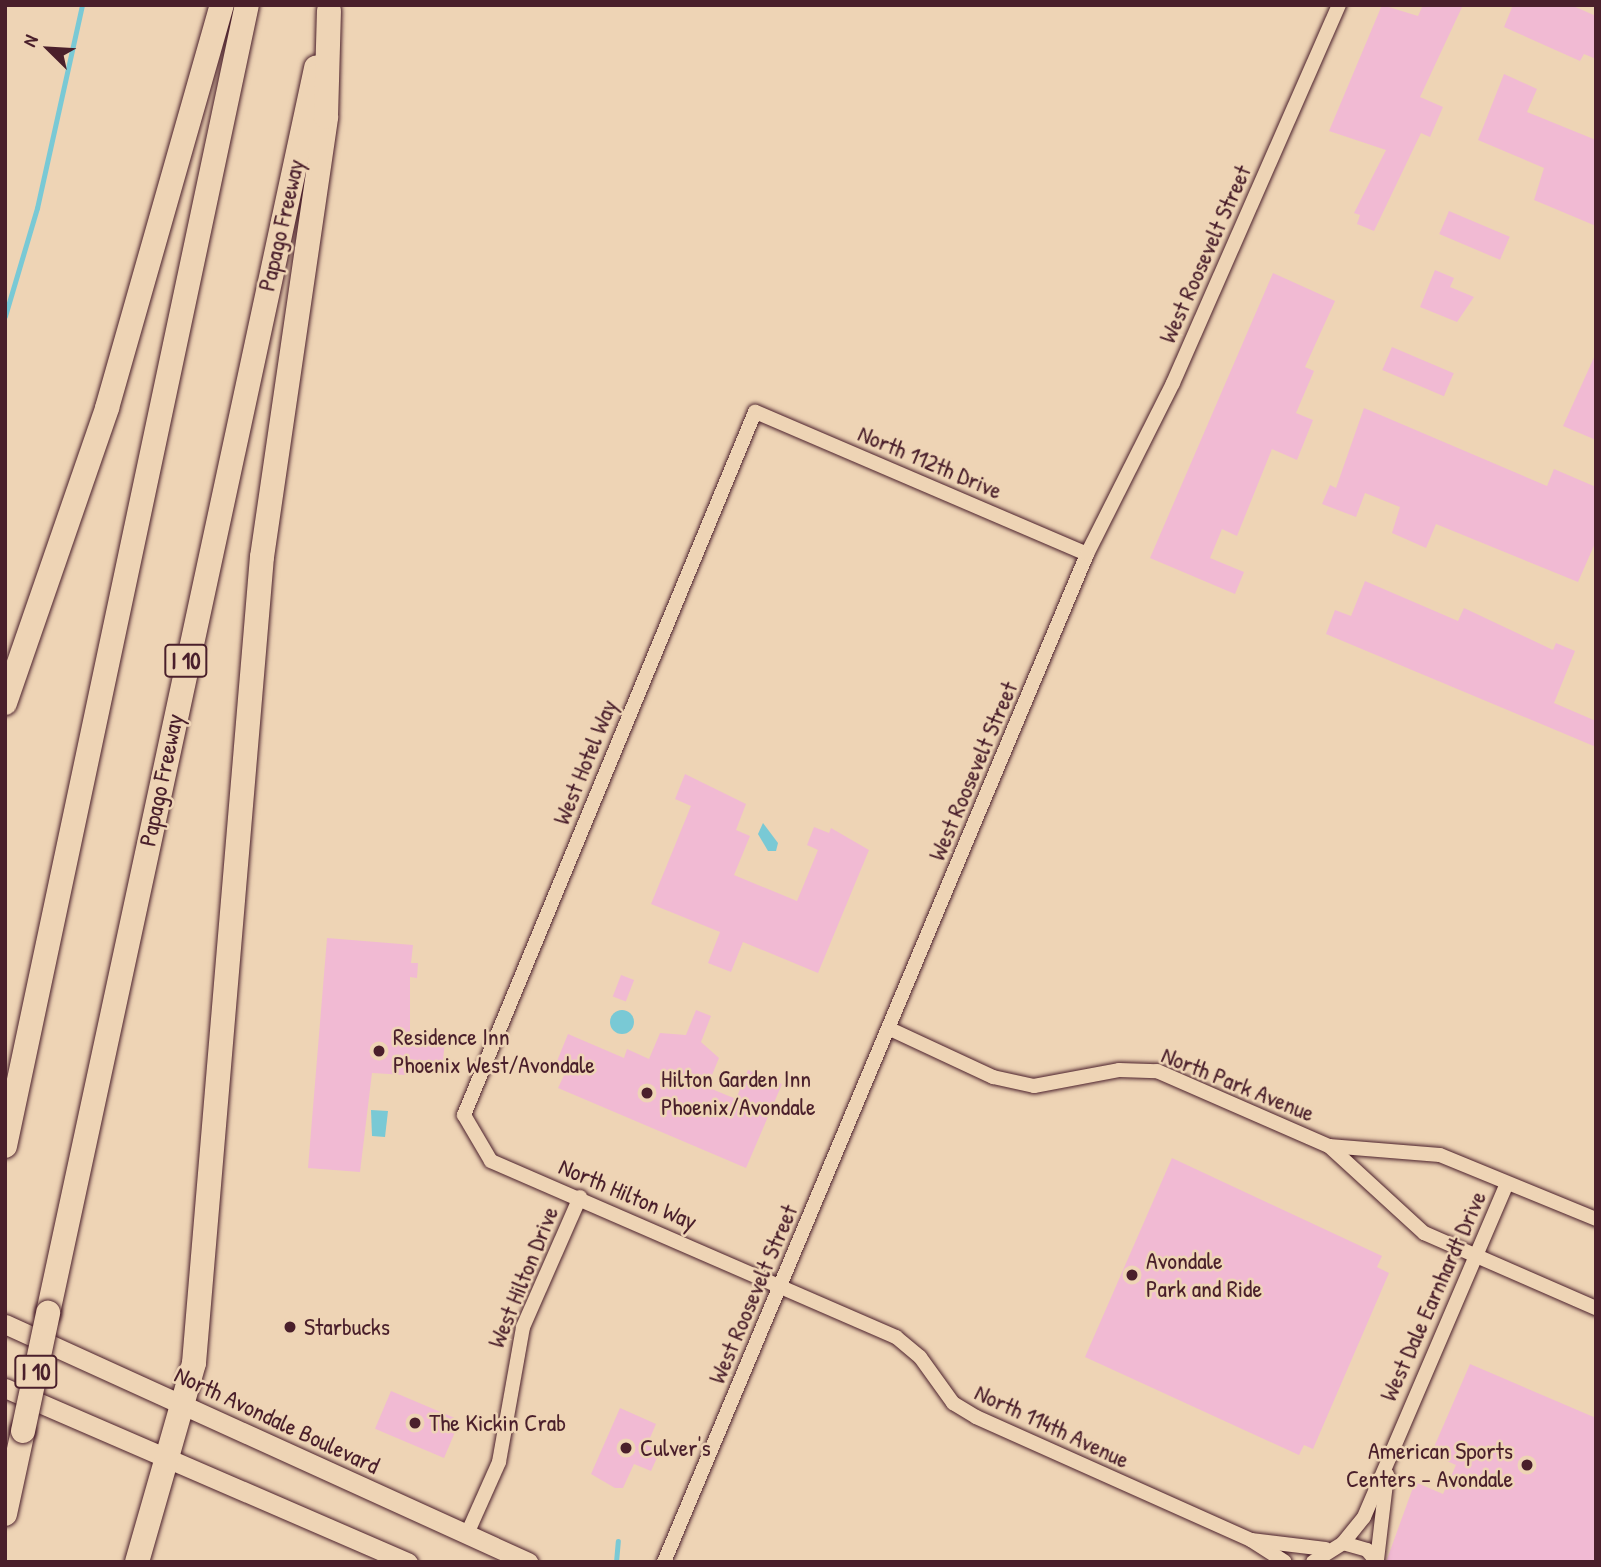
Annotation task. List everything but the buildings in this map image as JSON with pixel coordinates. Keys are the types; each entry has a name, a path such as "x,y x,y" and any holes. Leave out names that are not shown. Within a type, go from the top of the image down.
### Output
{"highway":[{"path":"5,703 107,408 222,5"},
{"path":"5,1146 247,5"},
{"path":"137,1562 183,1403 197,1337 262,557 326,117 330,8"},
{"name":"Papago Freeway","path":"5,1514 330,8"}],"main road":[{"name":"North Avondale Boulevard","path":"5,1324 528,1562"},
{"path":"5,1388 167,1461 408,1562"}],"street":[{"name":"West Roosevelt Street","path":"664,1562 890,1029 1087,554 1173,383 1339,5"},
{"name":"North 112th Drive","path":"755,412 1087,554"},
{"name":"West Hotel Way","path":"468,1131 469,1098 755,412"},
{"name":"North Park Avenue","path":"890,1029 993,1077 1034,1086 1119,1070 1157,1071 1329,1146 1440,1155 1596,1219"},
{"name":"North Hilton Way","path":"468,1131 491,1161 580,1197 781,1286"},
{"name":"North Park Avenue","path":"1329,1146 1400,1216 1476,1256 1596,1308"},
{"name":"West Dale Earnhardt Drive","path":"1387,1467 1377,1561 1343,1543 1364,1517 1387,1467 1507,1184"},
{"name":"West Hilton Drive","path":"467,1534 499,1462 523,1327 580,1197"},
{"name":"North 114th Avenue","path":"781,1286 896,1337 920,1357 953,1403 976,1417 1251,1540"},
{"path":"1251,1540 1325,1549 1343,1543"},
{"path":"1251,1540 1284,1562"},
{"path":"1313,1562 1325,1549"}],"water":[{"path":"763,823 778,843 776,851 768,851 758,834"},
{"path":"622,1010 630,1014 634,1022 630,1030 622,1034 614,1030 610,1022 614,1014"},
{"path":"371,1110 388,1111 385,1137 372,1136"}],"waterway":[{"path":"5,316 37,208 82,5"},
{"path":"616,1562 618,1541"}],"place":[{"name":"Residence Inn Phoenix West/Avondale","path":"379,1051"},
{"name":"Hilton Garden Inn Phoenix/Avondale","path":"647,1093"},
{"name":"Avondale Park and Ride","path":"1132,1275"},
{"name":"Starbucks","path":"290,1327"},
{"name":"The Kickin Crab","path":"415,1423"},
{"name":"Culver's","path":"626,1448"},
{"name":"American Sports Centers - Avondale","path":"1527,1465"}]}
